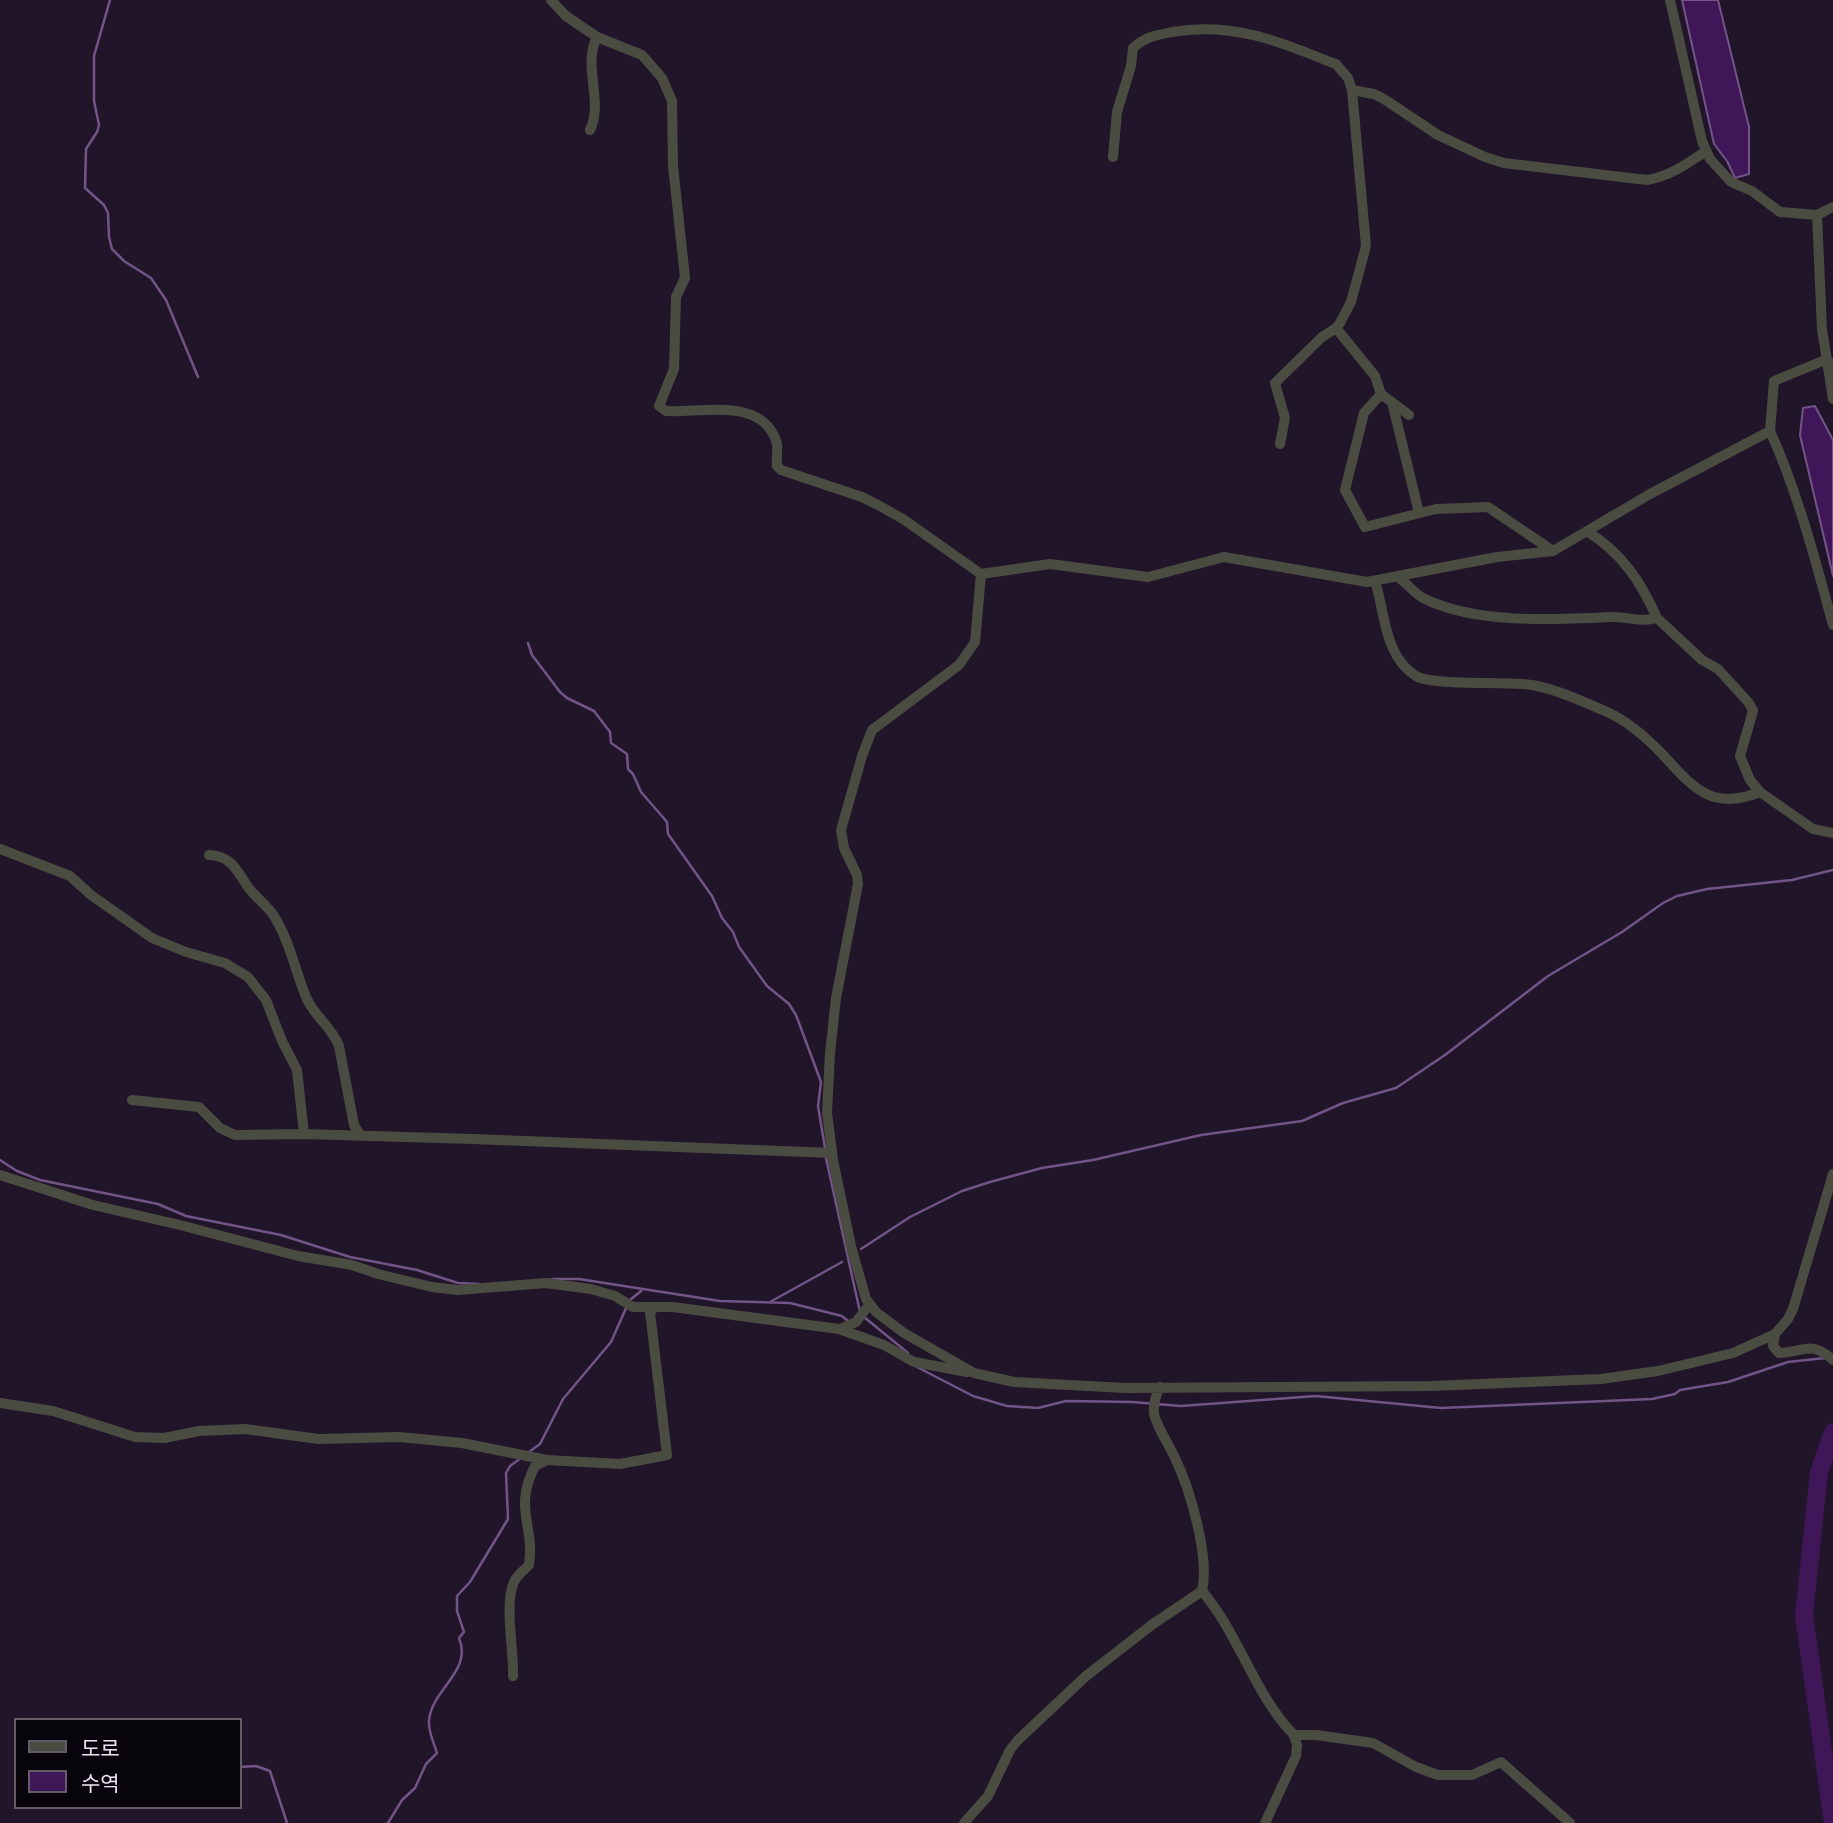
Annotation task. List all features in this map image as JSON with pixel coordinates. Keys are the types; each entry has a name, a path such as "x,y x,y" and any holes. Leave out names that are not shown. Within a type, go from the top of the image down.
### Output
{"street":[{"path":"551,0 566,16 597,37 642,55 662,78 671,101 673,166 685,278 676,297 674,369 659,406 666,411 722,409 754,415 765,424 773,437 781,470 878,505 903,519 981,574 1050,564 1148,576 1224,557 1367,582 1497,557 1553,551 1650,494 1770,431"},
{"path":"1670,0 1706,151 1716,166 1731,183 1752,191 1780,212 1817,215 1833,207"},
{"path":"1114,158 1117,112 1131,66 1133,48 1152,35 1207,28 1237,30 1336,65 1348,78 1352,90 1366,246 1351,302 1336,328 1322,337 1275,383 1285,418 1280,444"},
{"path":"590,130 595,112 592,63 593,43 597,37"},
{"path":"1352,90 1374,94 1438,135 1504,163 1647,180 1678,170 1706,151"},
{"path":"1817,215 1833,399"},
{"path":"1336,328 1375,376 1381,394 1409,415"},
{"path":"1829,362 1774,381 1770,431 1786,465 1811,541 1833,625"},
{"path":"1381,394 1364,413 1345,490 1365,527 1436,509 1488,507 1553,551"},
{"path":"1392,402 1419,513"},
{"path":"1588,532 1608,544 1624,560 1657,618 1702,660 1718,669 1749,703 1753,711 1740,756 1750,780 1760,792 1813,829 1833,833"},
{"path":"981,574 975,642 969,654 959,665 872,730 841,830 844,848 857,875 858,884 841,964 830,1053 827,1113 832,1153 851,1246 869,1305 890,1324 974,1373 1024,1383 1095,1387 1432,1386 1601,1379 1658,1371 1732,1353 1775,1334 1793,1309 1833,1174"},
{"path":"1398,577 1420,596 1452,610 1540,620 1613,616 1638,621 1657,618"},
{"path":"1375,581 1391,643 1399,658 1418,678 1533,685 1586,703 1624,721 1665,757 1682,778 1705,794 1739,798 1760,792"},
{"path":"0,849 70,876 91,895 152,938 186,952 225,963 248,977 266,1000 297,1070 304,1134"},
{"path":"209,855 232,862 280,928 298,969 306,999 336,1037 354,1125 361,1136"},
{"path":"132,1100 200,1107 220,1128 235,1135 304,1134 832,1153"},
{"path":"0,1175 75,1200 298,1256 352,1265 378,1275 432,1287 458,1290 546,1283 605,1292 633,1307 673,1307 839,1329 884,1345 914,1363 974,1373"},
{"path":"839,1329 856,1322 869,1305"},
{"path":"0,1403 53,1411 135,1437 164,1438 199,1431 245,1429 319,1439 400,1437 462,1443 547,1460 620,1464 667,1455 650,1312 654,1308"},
{"path":"1775,1334 1773,1346 1779,1353 1810,1347 1823,1351 1833,1360"},
{"path":"1160,1387 1156,1394 1154,1414 1179,1465 1190,1495 1204,1570 1202,1591 1228,1629 1273,1708 1294,1735 1297,1745 1296,1756 1265,1823"},
{"path":"513,1676 514,1652 509,1598 516,1578 528,1564 530,1555 524,1510 525,1491 535,1466 547,1460"},
{"path":"964,1823 988,1796 1010,1750 1018,1740 1112,1655 1202,1591"},
{"path":"1294,1735 1316,1735 1373,1743 1416,1767 1437,1775 1472,1775 1501,1762 1570,1823"}],"water":[{"path":"1682,0 1718,0 1749,127 1749,174 1735,178 1727,161 1714,144"},
{"path":"1815,406 1833,440 1833,576 1800,435 1803,408"}],"waterway":[{"path":"110,0 94,56 94,101 99,125 86,149 85,188 104,205 108,213 112,249 124,261 151,278 166,300 198,377"},
{"path":"528,643 532,655 560,692 594,711 610,732 611,743 627,754 628,769 641,792 667,822 668,834 712,896 739,947 767,986 789,1004 796,1015 821,1082 818,1106 825,1148"},
{"path":"861,1249 910,1217 962,1191 990,1182 1042,1168 1093,1160 1201,1135 1302,1121 1343,1103 1396,1088 1445,1055 1548,976 1677,896 1707,889 1792,880 1833,870"},
{"path":"826,1158 860,1312"},
{"path":"0,1160 17,1171 40,1180 158,1204 186,1216 281,1235 350,1257 417,1270 458,1283 479,1284"},
{"path":"770,1302 842,1262"},
{"path":"552,1279 579,1279 720,1301 790,1303 842,1316 848,1321"},
{"path":"630,1300 641,1291"},
{"path":"529,1452 540,1444 563,1399 611,1342 627,1306"},
{"path":"864,1317 908,1353"},
{"path":"917,1367 973,1396 1007,1406 1038,1408 1066,1401 1181,1406 1316,1396 1441,1408 1652,1399 1675,1394 1680,1390 1728,1382 1788,1362 1825,1358"},
{"path":"1833,1432 1819,1472 1804,1615 1833,1823"},
{"path":"388,1823 402,1800 415,1788 426,1764 437,1753 429,1721 436,1699 460,1661 462,1650 459,1638 464,1632 457,1611 457,1596 470,1582 508,1519 506,1473 510,1466 521,1458"},
{"path":"242,1767 256,1766 270,1771 287,1823"}]}
